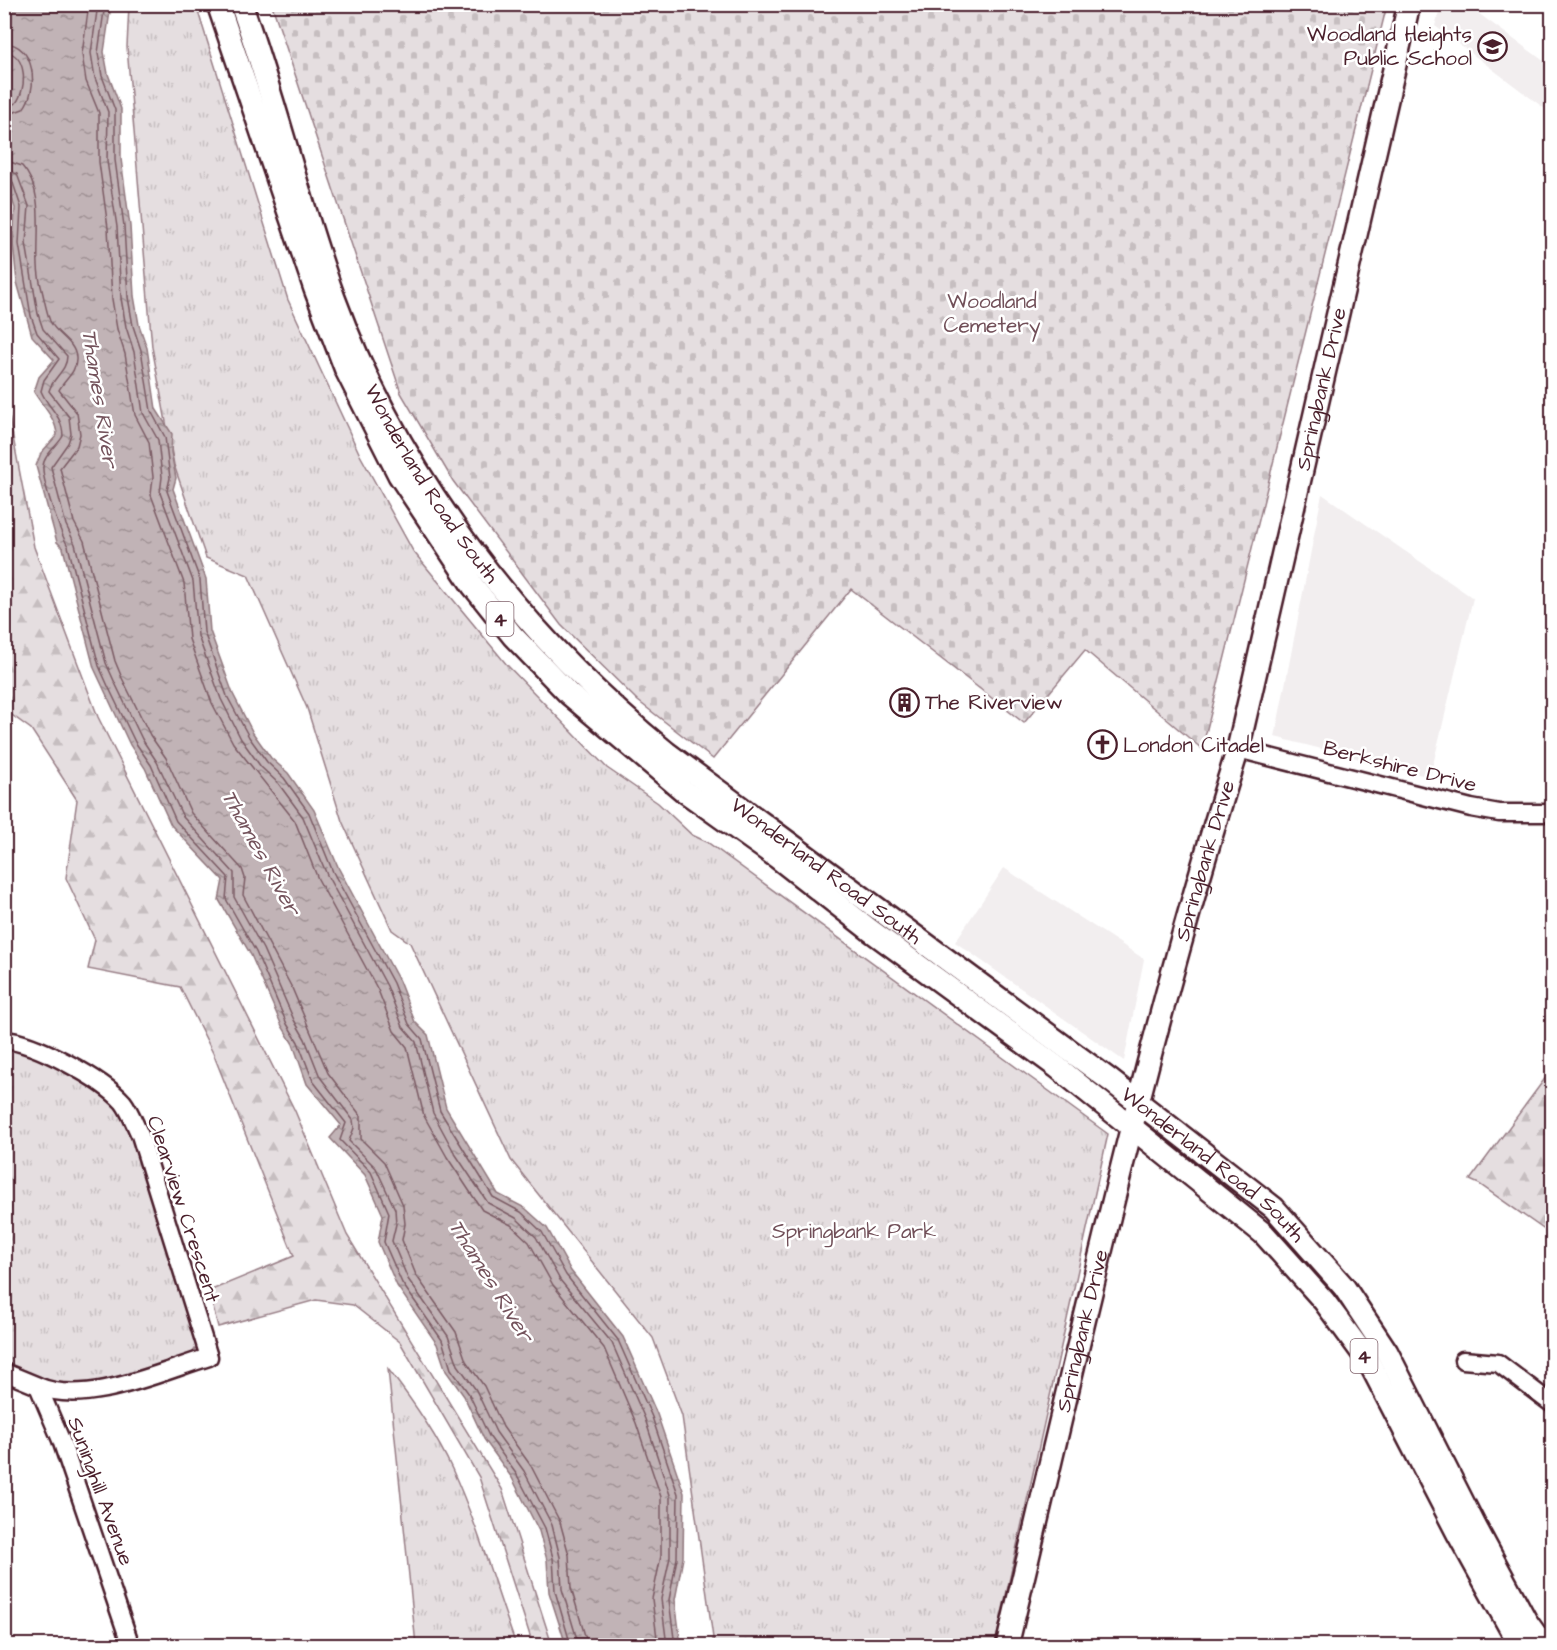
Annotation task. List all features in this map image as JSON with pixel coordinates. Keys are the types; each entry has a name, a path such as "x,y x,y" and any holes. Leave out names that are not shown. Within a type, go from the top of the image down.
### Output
{"main road":[{"name":"Wonderland Road South","path":"218,4 311,278 346,370 399,475 473,586 513,636 569,694 684,791 778,858 1132,1127 1264,1234 1324,1301 1374,1371 1458,1534 1520,1646"},
{"name":"Wonderland Road South","path":"241,4 258,51 334,298 364,369 407,453 443,510 504,594 572,669 667,753 1069,1050 1274,1208 1344,1287 1397,1368 1475,1526 1526,1621 1544,1646"},
{"name":"Springbank Drive","path":"1007,1646 1138,1102 1206,849 1238,749 1409,4"}],"street":[{"name":"Berkshire Drive","path":"1238,749 1471,808 1499,813 1552,813"},
{"name":"Clearview Crescent","path":"4,1040 19,1041 97,1079 124,1104 140,1135 208,1357 97,1391 70,1395 38,1386"},
{"path":"1463,1360 1498,1363 1552,1404"},
{"path":"4,1372 38,1386"},
{"name":"Suninghill Avenue","path":"38,1386 61,1440 131,1646"}],"shaded area":[{"name":"Woodland Heights Public School","path":"1441,5 1467,5 1552,67 1552,114 1435,26"},
{"path":"1322,494 1473,598 1430,777 1275,737"},
{"path":"1004,868 1144,959 1124,1061 955,942"}],"green space":[{"name":"Springbank Park","path":"129,5 196,5 288,300 360,455 413,551 507,665 607,768 658,803 692,835 707,842 1108,1134 995,1645 714,1645 682,1416 653,1338 511,1160 410,943 392,930 342,821 307,708 248,575 206,558 174,465 152,347 127,47"},
{"name":"Woodland Cemetery","path":"272,5 1387,5 1202,749 1085,650 1024,723 851,589 713,759 638,701 561,625 453,481 401,393"},
{"path":"4,390 34,547 98,717 295,1111 347,1235 502,1489 552,1645 533,1645 479,1477 400,1342 353,1305 316,1300 218,1327 209,1291 294,1256 213,1053 180,987 88,969 95,940 66,878 77,800 31,729 5,710"},
{"path":"4,1048 44,1060 87,1082 111,1101 128,1124 196,1338 197,1346 191,1355 123,1379 87,1386 52,1384 5,1363"},
{"path":"1552,1069 1552,1235 1470,1180"},
{"path":"388,1369 423,1417 452,1469 478,1534 516,1645 416,1645"}],"water":[{"name":"Thames River","path":"5,4 111,5 104,52 108,74 121,109 121,159 130,226 134,296 139,325 147,348 156,409 172,434 171,452 176,478 173,489 206,579 210,631 233,694 253,733 271,758 288,773 314,810 339,869 399,981 415,1022 428,1035 446,1108 498,1194 525,1208 547,1228 571,1271 623,1337 657,1414 684,1493 683,1558 675,1600 681,1645 566,1645 549,1592 547,1560 539,1531 512,1478 484,1439 464,1396 446,1371 437,1344 397,1286 378,1242 383,1215 365,1175 330,1138 341,1125 307,1084 293,1044 282,1026 251,955 219,900 223,880 171,825 94,668 63,548 57,542 36,466 41,453 57,435 52,418 34,392 39,377 54,360 32,336 17,282 13,244 15,208 4,174 5,99 10,86 5,49"}],"place":[{"name":"Woodland Heights Public School","path":"1493,46"},
{"name":"The Riverview","path":"904,702"},
{"name":"London Citadel","path":"1102,745"}]}
